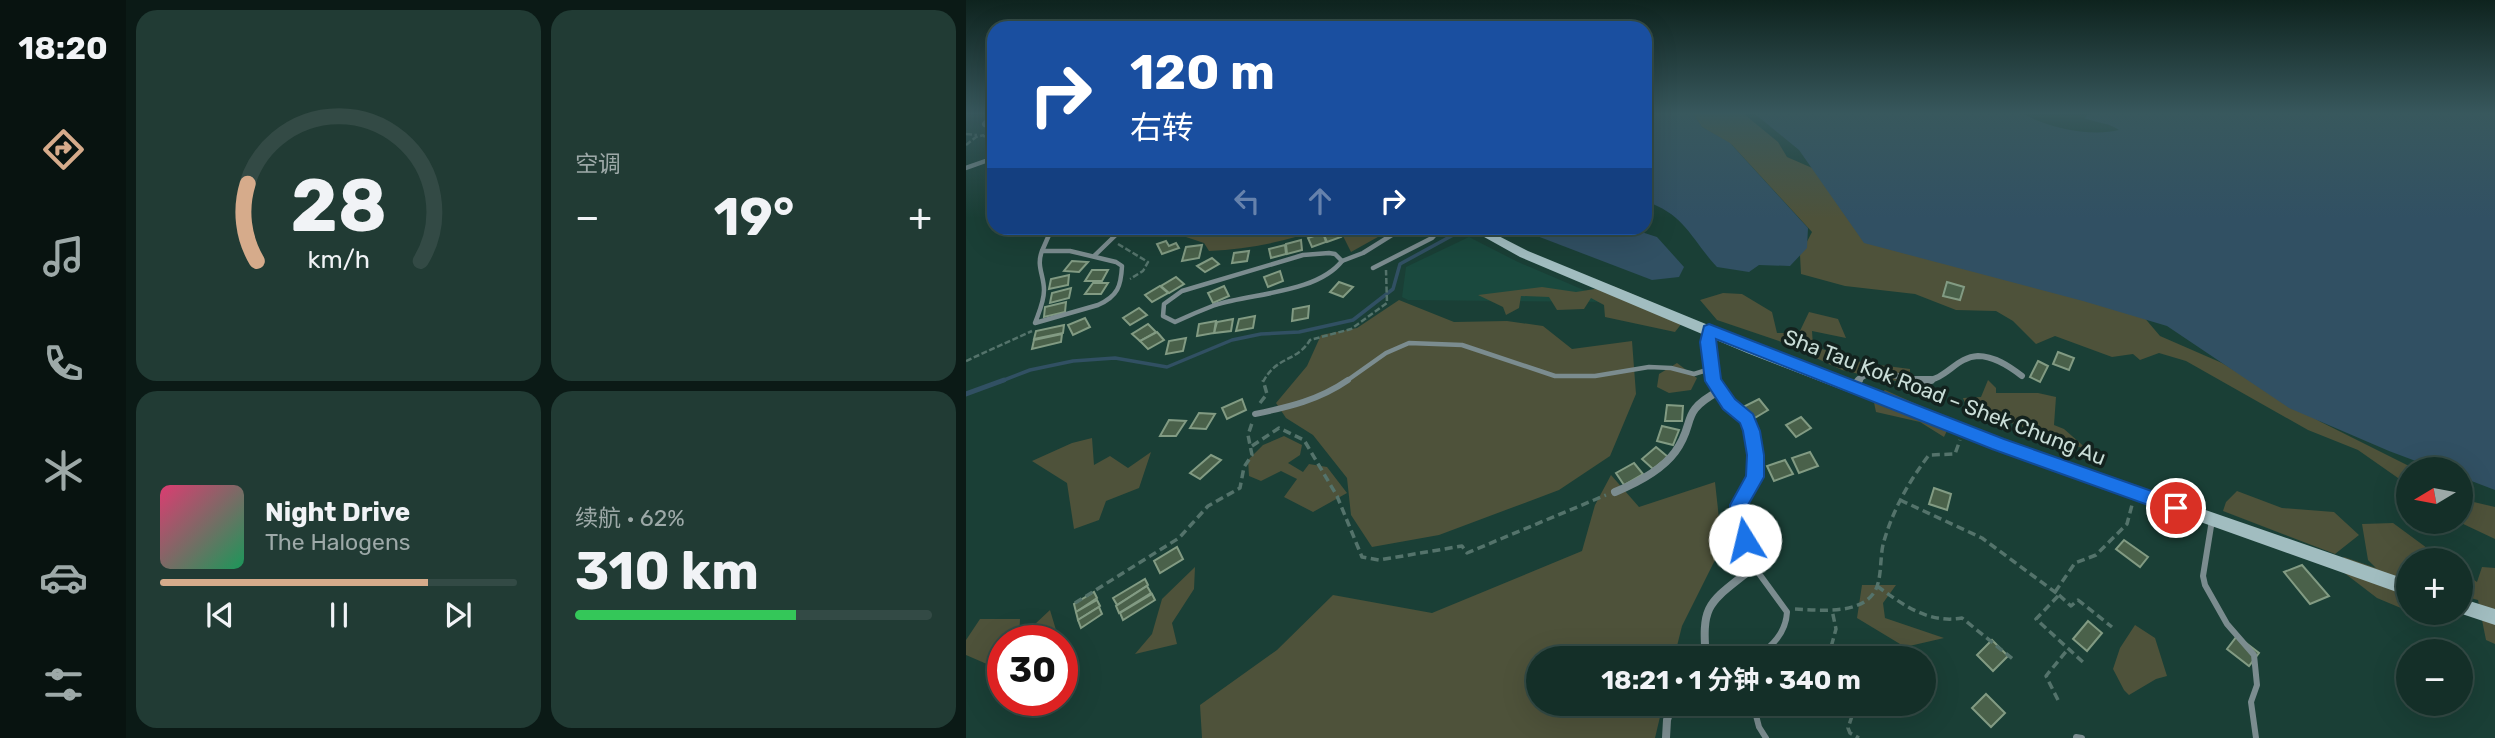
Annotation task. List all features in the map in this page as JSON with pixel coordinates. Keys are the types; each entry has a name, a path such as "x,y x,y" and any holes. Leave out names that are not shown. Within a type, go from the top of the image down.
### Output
{"main road":[{"name":"Sha Tau Kok Road – Shek Chung Au","path":"1488,235 1524,254 1752,349 1854,386 1998,444 2396,584"},
{"path":"2473,610 2495,617"}],"street":[{"path":"1705,646 1703,615 1709,604 1749,570 1752,564 1739,516 1740,505 1755,477 1756,455 1747,419 1719,391 1713,381 1709,330"},
{"path":"1854,386 1863,374 1871,371 1928,380 1944,375 1968,358 1991,358 2007,363 2022,376"},
{"path":"1615,492 1636,484 1672,456 1680,443 1690,410 1696,403 1719,391"},
{"path":"1666,738 1668,716"}],"lane":[{"path":"966,168 987,160"},
{"path":"1042,251 1070,251 1116,261 1122,266 1121,285 1098,305 1035,323 1044,287 1038,265 1042,251 1049,235"},
{"path":"1094,256 1116,235"},
{"path":"1342,261 1335,254 1329,253 1303,255 1195,287 1182,291 1164,304 1163,316 1175,322 1216,305 1313,282 1335,270 1342,261 1363,253 1392,235"},
{"path":"1373,268 1435,235"},
{"path":"1255,414 1291,407 1326,395 1386,352 1409,343 1462,345 1555,376 1595,376 1634,368 1660,367 1694,374 1710,369"},
{"path":"2212,520 2203,576 2205,585 2227,624 2254,655 2257,685 2251,702 2256,738"},
{"path":"1752,564 1784,609 1787,621 1778,637 1769,646"},
{"path":"1756,716 1766,738"}],"path":[{"path":"1075,603 1179,538 1208,506 1240,488 1244,467 1252,455 1248,435 1255,414 1267,394 1262,380 1273,366 1303,352 1310,340 1352,329 1387,303 1386,267 1389,261"},
{"path":"966,361 1032,331"},
{"path":"1252,446 1279,428 1304,440 1337,496 1362,558 1379,561 1462,546 1467,553 1563,511 1615,492"},
{"path":"1784,609 1832,610 1868,600 1877,586 1881,551 1892,512 1929,455 1955,454 1960,438"},
{"path":"1900,500 1982,538 2071,606 2078,600 2112,627"},
{"path":"2085,664 2036,619 2057,594 2076,563 2096,555 2127,524 2132,501"},
{"path":"1877,586 1917,613 1955,621 1962,618 2014,660"},
{"path":"1831,646 1836,629 1832,610"},
{"path":"2057,700 2046,676 2068,649"},
{"path":"1852,716 1848,728 1850,733 1859,738"}],"shaded area":[{"path":"1735,148 1782,148 1787,157 2137,309 2160,336 2222,363 2321,422 2396,460 2396,477 2358,450 2308,430 2186,361 2159,353 2140,360 2133,354 2112,357 2055,336 2036,344 2013,321 1996,311 1956,310 1915,294 1845,286 1801,274 1800,255 1812,232"},
{"path":"1180,235 1301,235 1238,249 1209,251 1204,243"},
{"path":"1342,235 1381,235 1351,252"},
{"path":"1469,237 1518,262 1612,302 1408,300 1402,297 1406,267"},
{"path":"1613,286 1663,307 1682,323 1675,332 1605,317 1604,305 1591,298 1584,309 1557,310 1549,297 1521,296 1519,308 1506,315 1503,307 1478,295 1542,287 1576,292"},
{"path":"1723,293 1742,294 1772,312 1777,333 1799,333 1809,312 1838,319 1846,338 1812,331 1813,346 1864,363 1910,369 1910,382 1885,380 1842,370 1779,341 1717,320 1700,300"},
{"path":"1399,300 1454,322 1507,321 1543,326 1572,349 1632,341 1636,394 1610,456 1559,490 1439,535 1372,547 1351,515 1347,478 1313,435 1286,418 1276,403 1307,366 1321,335 1357,328"},
{"path":"1677,363 1697,378 1691,390 1669,393 1657,387 1659,374"},
{"path":"1988,380 1996,388 1996,393 2038,393 2056,397 2054,425 2064,429 2088,450 1988,415 1984,404 1965,403 1963,398 1981,397"},
{"path":"1885,390 1952,420 1944,437 1920,422 1876,412 1873,398"},
{"path":"1284,436 1302,445 1300,455 1288,463 1303,472 1309,464 1327,467 1347,493 1313,512 1284,497 1297,479 1281,471 1261,481 1249,476 1248,460 1263,445"},
{"path":"1092,438 1094,465 1110,456 1128,468 1151,452 1139,488 1106,501 1099,520 1074,529 1067,483 1032,461 1072,443"},
{"path":"1611,475 1639,507 1715,482 1722,546 1682,626 1677,646 1526,646 1526,716 1660,716 1655,738 1202,738 1200,705 1277,650 1333,595 1432,613 1582,551 1595,505"},
{"path":"2237,491 2282,508 2334,512 2359,535 2335,554 2223,511 2226,502"},
{"path":"2473,502 2495,507 2495,539 2473,529"},
{"path":"2393,523 2396,525 2396,534 2408,534 2427,548 2396,548 2396,606 2377,598 2334,565 2344,557 2376,568 2368,560 2362,524"},
{"path":"1195,567 1194,589 1172,623 1177,644 1135,654 1152,634 1162,599"},
{"path":"2482,567 2495,568 2495,644 2486,640 2478,600 2473,599 2473,579 2477,582"},
{"path":"1862,585 1896,585 1883,603 1885,618 1944,638 1903,646 1857,618"},
{"path":"1050,610 1054,625 1034,625"},
{"path":"980,619 1020,619 1020,625 987,625 987,664 966,655 966,640"},
{"path":"2135,625 2155,638 2167,676 2156,679 2129,695 2113,669 2120,648"}],"water":[{"path":"1652,148 1735,148 1808,228 1807,248 1790,266 1759,265 1749,272 1717,267 1679,220 1652,204"},
{"path":"1797,148 2495,148 2495,490 2473,482 2473,457 2405,457 2389,451 2289,408 2167,326 1864,243"},
{"path":"1534,235 1657,237 1684,267 1679,277 1652,280"}],"building":[{"path":"1324,235 1341,237 1327,242"},
{"path":"1324,235 1326,242 1312,247 1308,238"},
{"path":"1301,240 1302,250 1287,254 1286,244"},
{"path":"1166,241 1169,246 1176,243 1179,248 1162,254 1157,244"},
{"path":"1202,245 1199,258 1182,261 1186,247"},
{"path":"1285,245 1286,254 1271,258 1269,249"},
{"path":"1249,251 1247,261 1232,263 1234,253"},
{"path":"1212,258 1219,264 1205,272 1197,266"},
{"path":"1072,261 1088,262 1079,272 1064,271"},
{"path":"1092,270 1108,270 1102,281 1085,281"},
{"path":"1280,271 1283,281 1268,287 1264,277"},
{"path":"1069,275 1068,285 1049,289 1051,279"},
{"path":"1176,277 1184,284 1169,293 1161,286"},
{"path":"1339,282 1353,287 1343,297 1330,292"},
{"path":"1947,282 1964,287 1960,300 1943,296"},
{"path":"1093,283 1108,283 1101,294 1085,294"},
{"path":"1160,286 1168,293 1152,302 1145,295"},
{"path":"1224,286 1229,296 1213,303 1208,293"},
{"path":"1071,288 1069,298 1050,303 1052,293"},
{"path":"1066,302 1065,312 1044,317 1045,307"},
{"path":"1309,306 1308,318 1292,321 1293,309"},
{"path":"1139,308 1147,315 1130,325 1123,318"},
{"path":"1255,316 1253,328 1236,331 1239,319"},
{"path":"1085,318 1090,327 1073,335 1068,325"},
{"path":"1233,319 1231,331 1214,333 1217,322"},
{"path":"1216,321 1214,333 1197,336 1199,324"},
{"path":"1148,324 1156,332 1140,341 1132,334"},
{"path":"1064,325 1063,333 1034,339 1036,331"},
{"path":"1157,332 1164,340 1148,349 1140,341"},
{"path":"1062,334 1061,342 1032,349 1034,340"},
{"path":"1186,338 1183,351 1166,354 1169,341"},
{"path":"2058,352 2074,358 2069,370 2053,364"},
{"path":"2038,361 2048,366 2040,382 2030,377"},
{"path":"1242,399 1246,410 1227,419 1222,408"},
{"path":"1759,399 1768,410 1753,419 1743,407"},
{"path":"1667,405 1683,406 1682,421 1665,421"},
{"path":"1199,413 1215,414 1206,429 1190,428"},
{"path":"1801,417 1811,428 1796,437 1786,425"},
{"path":"1169,420 1186,421 1176,436 1160,436"},
{"path":"1662,426 1679,430 1673,445 1657,441"},
{"path":"1656,447 1668,457 1653,469 1642,459"},
{"path":"1810,452 1818,466 1799,473 1792,458"},
{"path":"1211,455 1221,460 1200,479 1190,473"},
{"path":"1785,460 1793,474 1774,481 1767,466"},
{"path":"1634,463 1643,474 1624,485 1616,473"},
{"path":"1934,488 1951,494 1947,510 1929,504"},
{"path":"2124,540 2148,557 2140,567 2116,549"},
{"path":"1177,547 1183,559 1160,573 1154,561"},
{"path":"2302,565 2329,596 2310,604 2284,572"},
{"path":"1145,579 1148,585 1117,605 1113,598"},
{"path":"1147,586 1151,593 1119,613 1116,606"},
{"path":"1094,592 1097,598 1076,612 1074,604"},
{"path":"1152,594 1155,600 1123,620 1120,613"},
{"path":"1097,600 1100,606 1078,620 1076,612"},
{"path":"1099,607 1102,614 1081,628 1078,620"},
{"path":"2088,621 2102,633 2087,651 2073,639"},
{"path":"2237,636 2259,653 2249,666 2227,649"},
{"path":"1992,640 2008,656 1993,671 1977,655"},
{"path":"1986,694 2005,713 1991,727 1972,708"}],"waterway":[{"path":"999,382 1030,370 1073,361 1115,358 1167,367 1232,340 1261,334 1299,332 1353,320 1393,289 1400,264 1453,235"},
{"path":"966,394 1004,380"}],"route":[{"path":"1745,540 1739,516 1740,505 1755,477 1756,455 1752,431 1747,419 1729,404 1713,381 1707,342 1709,330 1998,444 2176,508"}]}
